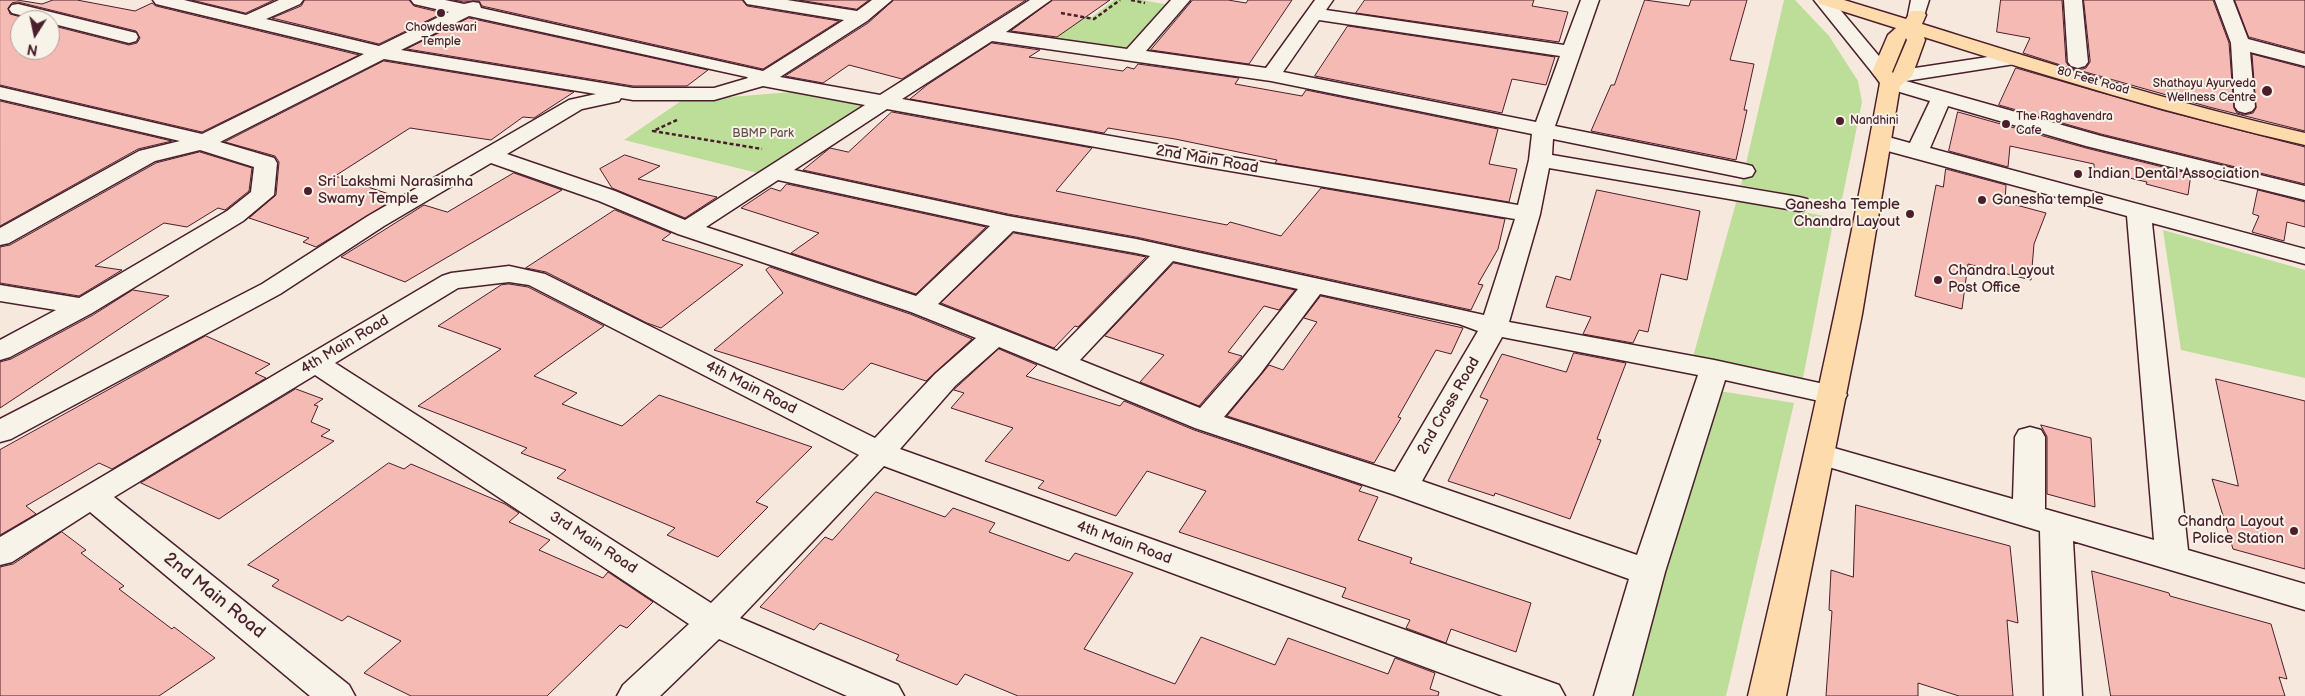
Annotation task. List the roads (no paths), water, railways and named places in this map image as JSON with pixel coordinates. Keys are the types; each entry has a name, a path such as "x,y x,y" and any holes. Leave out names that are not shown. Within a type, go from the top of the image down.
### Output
{"main road":[{"path":"1767,696 1833,395 1881,142 1891,77 1916,40 1916,14 1825,0"},
{"name":"80 Feet Road","path":"1871,0 2078,62 2305,122"},
{"name":"80 Feet Road","path":"1916,14 2014,59 2243,124 2305,139"}],"street":[{"path":"44,0 18,9 129,37"},
{"path":"162,0 383,52 633,94 714,94 762,80 861,18 883,0"},
{"path":"249,20 294,0"},
{"path":"420,0 754,73 762,80"},
{"path":"0,238 90,186 147,156 201,143 487,0"},
{"path":"753,0 861,18"},
{"path":"687,229 772,162 886,102 1042,0"},
{"path":"1132,55 1181,0"},
{"name":"2nd Cross Road","path":"1403,486 1494,327 1528,214 1540,160 1543,131 1590,0"},
{"path":"1825,0 1891,77 1941,98 2094,141 2305,193"},
{"path":"2073,0 2078,62"},
{"path":"2224,0 2240,43 2245,107"},
{"path":"1271,75 1320,7 1572,52"},
{"path":"990,35 1271,75 1744,171"},
{"path":"2240,43 2305,60"},
{"path":"1891,77 2014,59"},
{"name":"2nd Main Road","path":"762,80 1189,157 1528,214"},
{"path":"0,93 194,138 201,143 266,163 262,195 235,216 83,307 0,351"},
{"path":"0,432 271,289 376,221 576,104 633,94"},
{"path":"1917,152 1941,98"},
{"path":"1881,142 2305,257"},
{"path":"489,155 608,196 687,229 920,306 1205,422 1403,486 1648,572"},
{"path":"1540,160 1800,204"},
{"path":"772,162 1008,223 1166,252 1466,318 1494,327 1714,369 1833,395"},
{"path":"2139,212 2172,559"},
{"path":"920,306 1008,223"},
{"path":"1060,364 1166,252"},
{"name":"4th Main Road","path":"0,553 451,281 509,274 536,279 878,453 1546,696"},
{"path":"1205,422 1250,368 1314,285"},
{"path":"0,293 83,307"},
{"path":"636,696 714,622 878,453 945,380 994,336"},
{"name":"3rd Main Road","path":"316,363 714,622 885,696"},
{"path":"1613,696 1648,572 1714,369"},
{"path":"2030,437 2043,521 2063,696"},
{"path":"1820,454 2305,597"},
{"name":"2nd Main Road","path":"92,496 336,696"}],"place":[{"name":"Chowdeswari Temple","path":"441,13"},
{"name":"Shathayu Ayurveda Wellness Centre","path":"2267,91"},
{"name":"Nandhini","path":"1840,121"},
{"name":"The Raghavendra Cafe","path":"2006,124"},
{"name":"Indian Dental Association","path":"2078,174"},
{"name":"Sri Lakshmi Narasimha Swamy Temple","path":"308,191"},
{"name":"Ganesha temple","path":"1982,200"},
{"name":"Ganesha Temple Chandra Layout","path":"1910,214"},
{"name":"Chandra Layout Post Office","path":"1938,280"},
{"name":"Chandra Layout Police Station","path":"2294,531"}],"park label":[{"name":"BBMP Park","path":"763,134"}]}
